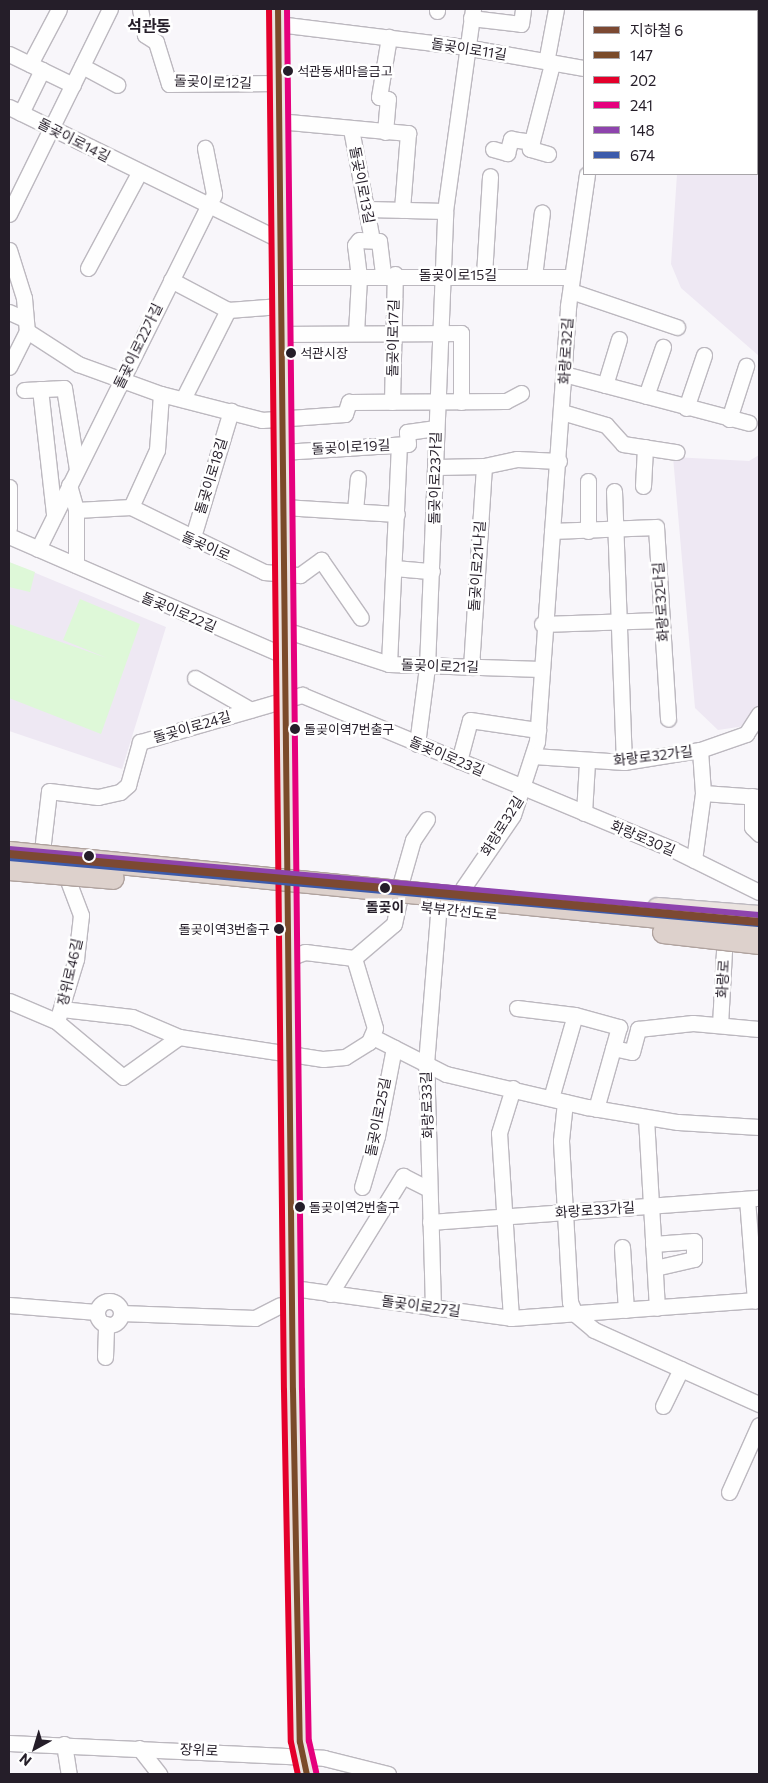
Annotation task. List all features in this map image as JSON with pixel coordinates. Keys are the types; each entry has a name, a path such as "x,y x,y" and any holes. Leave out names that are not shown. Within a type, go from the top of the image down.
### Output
{"highway":[{"name":"북부간선도로","path":"9,851 759,927"},
{"name":"북부간선도로","path":"9,868 759,943"}],"main road":[{"path":"278,16 286,880 289,958 293,1288 305,1766"},
{"path":"9,851 42,852 286,880"},
{"path":"9,860 286,880 400,891 463,888 759,915"},
{"path":"400,891 439,903 759,935"}],"street":[{"path":"15,110 36,67 59,9"},
{"path":"9,214 110,9"},
{"name":"돌곶이로12길","path":"140,9 145,35 156,42 169,84 278,83"},
{"path":"548,154 530,149 549,62 556,9"},
{"path":"472,14 522,16"},
{"name":"돌곶이로23가길","path":"418,744 427,667 437,467 436,402 440,275 445,211 465,47 472,14"},
{"name":"돌곶이로11길","path":"278,16 389,37 465,47 583,68"},
{"path":"385,132 388,100 380,97 389,37"},
{"path":"9,54 72,86"},
{"path":"82,66 117,85"},
{"name":"돌곶이로14길","path":"15,110 207,207 279,239"},
{"name":"돌곶이로13길","path":"278,121 351,130 408,133 402,210"},
{"name":"돌곶이로13길","path":"351,130 368,209 372,240"},
{"path":"493,149 507,154 511,139 532,142"},
{"path":"205,148 214,194 207,207"},
{"path":"88,268 138,173"},
{"name":"화랑로32길","path":"463,888 524,789 538,730 542,624 559,462 571,284 587,175"},
{"path":"484,274 490,176"},
{"name":"돌곶이로22가길","path":"38,549 207,207"},
{"path":"368,209 445,211"},
{"path":"534,276 542,212"},
{"path":"356,333 359,277 355,245 359,240 379,241 389,274"},
{"path":"9,250 24,298 26,325 9,367"},
{"name":"돌곶이로17길","path":"389,274 394,333 392,402"},
{"name":"돌곶이로15길","path":"280,277 484,274 534,276 571,284"},
{"path":"171,280 228,310 280,306"},
{"path":"571,284 677,327"},
{"path":"183,399 228,310"},
{"path":"9,312 78,364 161,394 262,420 345,414 349,402 506,401 521,393"},
{"path":"281,334 461,333 461,402"},
{"path":"605,385 619,339"},
{"path":"646,396 663,347"},
{"path":"686,408 704,355"},
{"path":"729,419 746,366"},
{"path":"564,374 686,408 749,423"},
{"path":"40,388 54,514"},
{"path":"24,390 64,388 77,469"},
{"path":"76,510 131,507 157,450 161,394"},
{"name":"돌곶이로18길","path":"192,540 231,412"},
{"path":"562,412 606,425 623,444 676,452"},
{"name":"돌곶이로19길","path":"282,452 408,444 407,432 436,428"},
{"path":"389,664 399,445"},
{"path":"643,486 645,447"},
{"path":"437,467 484,466 517,459 559,462"},
{"name":"돌곶이로21나길","path":"471,667 484,466"},
{"path":"355,512 358,478"},
{"path":"588,481 588,531"},
{"path":"69,485 76,510 76,565"},
{"path":"9,487 9,528"},
{"path":"614,491 624,762"},
{"name":"돌곶이로","path":"131,507 192,540 284,576"},
{"path":"283,507 397,514"},
{"name":"화랑로32다길","path":"552,531 614,531 656,527 668,719"},
{"name":"돌곶이로22길","path":"9,536 283,655"},
{"path":"284,576 300,576 321,560 361,618"},
{"path":"394,568 432,571"},
{"path":"542,624 662,620"},
{"name":"돌곶이로21길","path":"285,630 389,664 427,667 541,669"},
{"name":"돌곶이로24길","path":"195,678 251,710"},
{"name":"돌곶이로23길","path":"285,699 302,695 524,789"},
{"name":"돌곶이로24길","path":"42,852 49,791 98,796 120,792 128,785 140,742 285,699"},
{"name":"화랑로32가길","path":"533,756 587,762 624,762 700,750 746,734 759,714"},
{"path":"459,761 470,720 538,730"},
{"path":"694,860 703,793 700,750"},
{"path":"584,813 587,762"},
{"name":"화랑로30길","path":"524,789 694,860 759,892"},
{"path":"703,793 756,796 752,827 759,834"},
{"path":"289,958 305,952 354,958 394,924 413,840 427,819"},
{"name":"장위로46길","path":"59,1015 76,958 80,916 62,864"},
{"name":"화랑로33길","path":"433,1308 426,1064 439,903"},
{"name":"화랑로","path":"720,1025 725,932"},
{"path":"9,1001 59,1015 132,1017 179,1038 289,1051 323,1059 345,1057 372,1037 375,1028 354,958"},
{"path":"517,1008 575,1015 619,1027 596,1109"},
{"path":"59,1015 123,1077 179,1038"},
{"path":"575,1015 558,1100 564,1213 575,1314 594,1330 759,1404"},
{"path":"613,1048 632,1052 638,1029 693,1023 759,1029"},
{"path":"372,1037 446,1074 513,1088 596,1109 646,1118 759,1127"},
{"name":"돌곶이로25길","path":"362,1186 377,1136 394,1048"},
{"path":"511,1318 498,1133 513,1088"},
{"path":"646,1118 657,1308"},
{"path":"330,1294 403,1176 429,1189"},
{"name":"돌곶이로27길","path":"293,1288 511,1318 757,1301 753,1198"},
{"name":"화랑로33가길","path":"430,1222 753,1198"},
{"path":"653,1244 694,1240 694,1259 655,1268"},
{"path":"622,1247 626,1310"},
{"path":"105,1357 101,1318 103,1302 111,1301 121,1313 255,1318 280,1305"},
{"path":"9,1304 117,1322 121,1313"},
{"path":"663,1406 681,1369"},
{"path":"728,1492 754,1451 759,1425"},
{"name":"장위로","path":"9,1743 139,1748 388,1774"},
{"path":"64,1744 69,1774"},
{"path":"139,1748 156,1773"}],"shaded area":[{"path":"700,9 759,9 759,356 681,288 671,264 677,175 758,175 758,10"},
{"path":"759,455 759,705 745,726 718,730 695,708 673,457 749,461"},
{"path":"9,562 166,627 122,769 9,731"}],"green space":[{"path":"9,562 35,572 30,592 9,587"},
{"path":"80,599 140,624 101,734 9,698 9,624 107,658 63,640"}],"metro line":[{"name":"6","path":"9,854 759,922"}],"transit line":[{"name":"202","path":"269,9 284,1390 291,1742 298,1774"},
{"name":"147","path":"278,9 293,1390 300,1742 307,1774"},
{"name":"241","path":"287,9 302,1390 309,1741 316,1772"},
{"name":"148","path":"9,849 759,915"},
{"name":"674","path":"9,858 758,924"}],"place":[{"name":"석관동새마을금고","path":"288,71"},
{"name":"석관시장","path":"291,353"},
{"name":"돌곶이역7번출구","path":"295,729"},
{"name":"돌곶이","path":"385,888"},
{"name":"돌곶이역3번출구","path":"279,929"},
{"name":"돌곶이역2번출구","path":"300,1207"}],"district":[{"name":"석관동","path":"149,26"}]}
